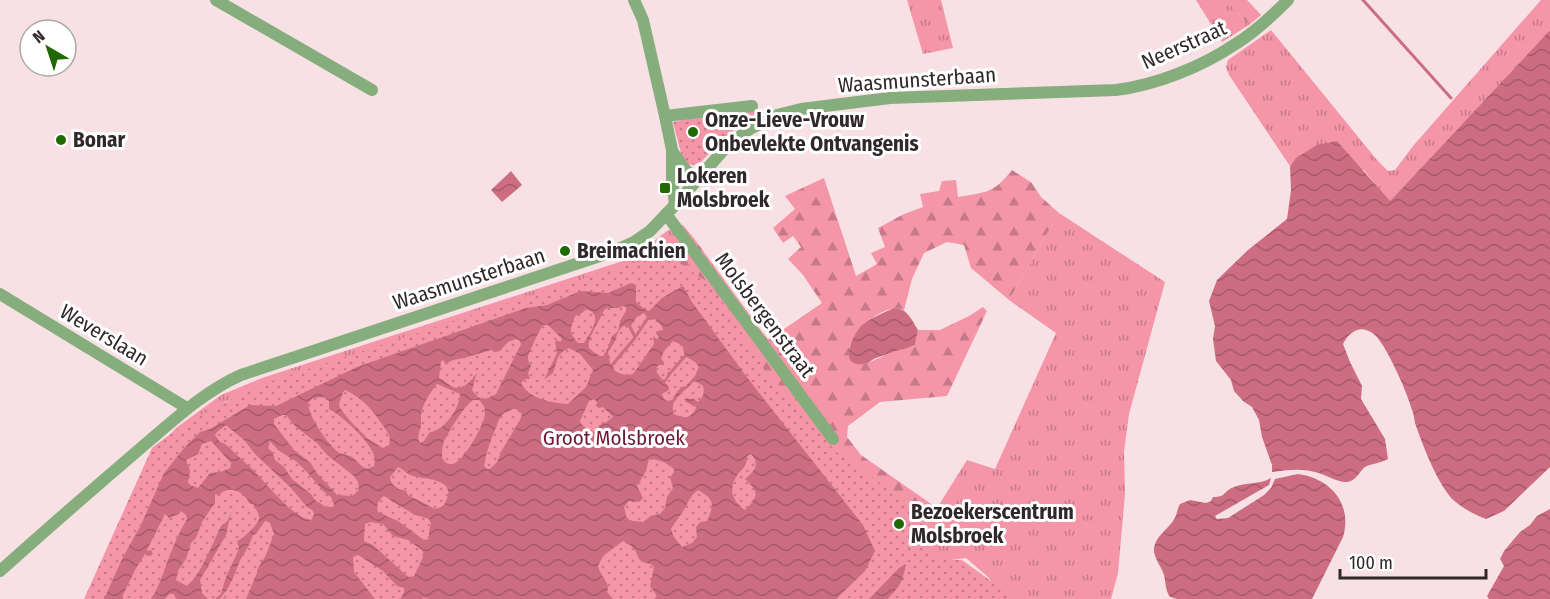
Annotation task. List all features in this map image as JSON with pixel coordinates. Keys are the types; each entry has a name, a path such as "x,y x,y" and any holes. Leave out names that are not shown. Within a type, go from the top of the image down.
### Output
{"street":[{"path":"216,0 372,90"},
{"path":"634,0 643,20 672,150 675,205"},
{"name":"Neerstraat","path":"1116,90 1129,89 1171,76 1216,56 1266,21 1288,0"},
{"name":"Waasmunsterbaan","path":"0,571 187,408 223,383 612,252 634,242 650,231 728,145 750,129 777,115 801,109 890,98 1116,90"},
{"path":"665,116 736,106 752,106"},
{"path":"672,150 683,167 697,181"},
{"name":"Molsbergenstraat","path":"666,214 833,440"},
{"name":"Weverslaan","path":"0,294 187,408"}],"green space":[{"path":"907,0 941,0 953,48 923,54"},
{"path":"1196,0 1226,0 1249,25 1222,42"},
{"path":"1226,0 1247,0 1261,15 1249,25"},
{"path":"1541,0 1550,0 1550,30 1389,202 1364,170 1296,158 1290,166 1229,75 1226,67 1228,60 1271,30 1377,160 1388,171 1395,170 1413,146"},
{"path":"753,110 769,111 745,121 702,161 694,165 688,164 682,157 673,122 703,115"},
{"path":"1012,170 1032,183 1041,197 1059,213 1009,300 971,268 964,245 947,242 924,253 912,279 904,310 887,310 870,320 857,332 849,348 864,364 915,345 918,330 940,330 983,307 987,311 947,396 880,402 848,426 847,437 861,455 937,508 935,514 924,519 908,505 883,510 674,264 693,237 768,340 822,303 803,275 788,259 801,247 793,236 783,243 773,228 795,209 785,196 824,178 856,276 877,264 871,253 885,247 878,228 923,207 920,194 939,191 942,181 956,180 958,197 982,193 994,188"},
{"path":"1059,213 1165,282 1129,414 1124,452 1125,494 1118,573 1111,599 999,599 1001,595 988,577 966,558 924,563 912,534 935,514 967,460 995,469 1056,333 1009,300"},
{"path":"683,225 693,237 674,264 264,386 225,402 89,599 165,440 176,428 221,395 262,378 632,258 667,231"},
{"name":"Groot Molsbroek","path":"654,258 676,261 712,285 764,369 836,452 862,469 922,517 930,539 927,559 962,560 1016,599 84,599 152,448 193,420 266,383 621,266"}],"water":[{"path":"1550,30 1550,467 1504,511 1486,519 1460,505 1448,494 1425,451 1406,393 1386,351 1376,336 1362,329 1349,335 1343,344 1362,386 1361,399 1385,439 1388,459 1365,467 1355,478 1347,482 1304,470 1272,472 1259,420 1252,407 1234,391 1231,380 1216,361 1213,339 1215,326 1209,301 1217,280 1248,250 1287,219 1291,190 1290,166 1296,158 1317,145 1337,141 1390,201"},
{"path":"511,171 522,185 502,202 491,190"},
{"name":"Groot Molsbroek","path":"631,283 636,285 636,302 649,311 662,298 683,286 692,302 746,376 863,525 875,551 865,571 836,599 654,599 657,596 650,586 654,567 642,562 635,550 623,541 603,556 598,566 608,586 607,592 613,599 400,599 404,588 397,586 383,571 358,555 353,557 354,572 375,599 246,599 274,534 270,523 266,521 253,535 226,591 220,599 215,599 221,594 239,549 237,541 256,525 259,519 253,504 250,504 236,491 228,490 219,495 215,494 215,503 191,543 176,580 187,586 197,575 220,528 233,509 226,535 200,580 202,593 208,599 176,599 174,594 169,594 165,599 151,599 187,519 181,511 169,518 165,514 147,550 151,550 153,554 150,556 145,554 135,570 123,599 104,599 164,473 200,432 210,429 250,405 276,406 357,367 526,308 547,305 581,291 608,293","holes":["626,307 618,331 612,336 603,356 589,347 592,334 604,310","586,309 595,315 594,324 584,343 578,343 571,330 575,316","644,313 649,320 655,319 663,330 657,331 659,337 657,339 653,336 654,344 630,375 614,370 608,352 623,326 630,327 637,317","543,325 548,325 562,339 560,342 557,340 555,342 557,353 544,380 553,373 558,357 569,348 580,354 593,370 586,387 568,404 535,396 529,393 521,383 525,379 530,379 528,373 531,366 528,357","516,339 521,344 496,394 488,398 478,397 472,390 477,372 470,381 456,388 439,378 443,360 446,365 453,360 491,350 495,352","673,341 682,345 685,356 699,367 686,386 681,387 672,400 667,401 662,394 669,390 665,383 672,371 668,372 663,380 656,368 664,365 661,359 664,351","693,382 703,386 703,395 698,402 694,399 684,399 696,408 687,417 674,414 673,404","437,384 460,394 451,418 441,427 430,432 420,443 418,436 421,415 429,395","345,390 361,400 374,413 388,433 389,445 383,448 368,439 339,404","324,397 329,401 329,409 365,440 373,453 374,466 367,469 352,457 338,452 315,422 308,403 313,398","594,399 597,407 603,407 613,417 599,425 597,434 583,426 580,421 589,401","473,400 479,400 484,406 482,425 474,440 464,455 455,463 450,464 442,458 442,448 456,420","516,409 522,414 497,462 487,469 484,466 487,452 500,417","282,415 286,415 327,455 354,476 359,490 352,496 337,495 315,471 311,463 294,450 274,424 274,419","226,425 245,441 255,454 312,510 314,513 311,520 304,518 289,507 215,435","211,441 231,463 230,468 210,473 198,488 188,482 190,471 186,460 198,454 202,444","270,441 278,450 297,462 331,497 333,507 326,507 315,500 275,460 268,448","751,454 756,465 745,479 756,494 745,510 732,494 735,479 745,465 747,456","649,459 664,462 673,468 675,471 670,477 673,488 660,514 651,516 643,522 627,519 624,507 629,501 639,502 643,498 637,486 646,471","398,467 410,475 443,484 448,493 444,504 435,509 393,485 390,477","698,490 712,503 707,521 700,522 696,527 697,537 692,543 682,547 671,529","384,496 413,514 429,519 431,524 429,539 424,540 398,521 378,512 378,503","370,522 383,524 393,536 408,540 422,550 424,555 414,576 409,577 373,545 364,541 365,524"]},
{"path":"894,308 906,312 918,330 915,345 878,357 865,364 855,364 851,361 849,350 851,343 861,326"},
{"path":"1298,474 1320,481 1329,487 1342,504 1345,514 1343,537 1312,599 1177,599 1170,597 1154,548 1159,537 1174,519 1180,504 1190,500 1206,503 1234,487 1271,478 1269,485 1215,516 1217,519 1228,518 1264,495 1271,488 1275,479"},
{"path":"1550,509 1550,599 1489,599 1487,596 1504,566 1500,559 1504,551 1537,516"},
{"path":"906,564 900,583 887,599 869,599 899,568"}],"waterway":[{"path":"1363,0 1451,98"},
{"path":"613,364 648,318"},
{"path":"630,327 635,337"},
{"path":"672,371 685,356"}],"place":[{"name":"Onze-Lieve-Vrouw Onbevlekte Ontvangenis","path":"693,132"},
{"name":"Bonar","path":"61,140"},
{"name":"Lokeren Molsbroek","path":"665,188"},
{"name":"Breimachien","path":"565,251"},
{"name":"Bezoekerscentrum Molsbroek","path":"899,524"}]}
